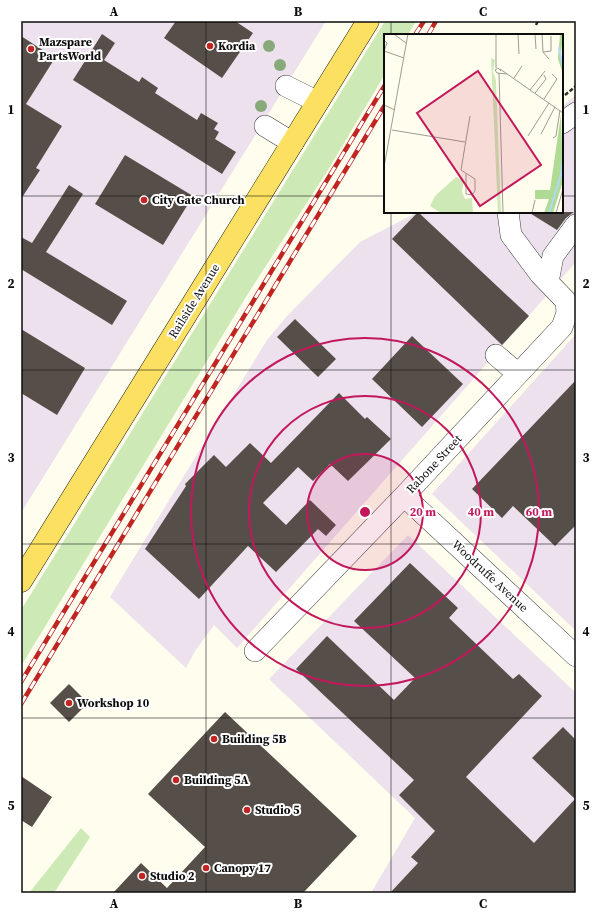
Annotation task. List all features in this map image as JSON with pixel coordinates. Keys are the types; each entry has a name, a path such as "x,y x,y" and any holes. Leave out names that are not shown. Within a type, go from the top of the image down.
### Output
{"main road":[{"name":"Railside Avenue","path":"21,581 160,354 368,21"}],"street":[{"path":"286,86 318,102"},
{"path":"563,122 576,113"},
{"path":"265,126 293,143"},
{"path":"508,213 511,235 540,274 548,282"},
{"path":"548,282 554,256 576,225"},
{"name":"Rabone Street","path":"255,651 404,496 562,327 567,313 566,301 548,282"},
{"path":"496,355 518,374"},
{"name":"Woodruffe Avenue","path":"404,496 576,656"}],"path":[{"path":"536,25 538,21"},
{"path":"563,96 576,86"}],"shaded area":[{"path":"21,21 326,21 21,513"},
{"path":"576,95 576,262 237,648 214,625 195,651 186,668 110,597 267,340 287,316 360,242 416,213 563,213 563,105"},
{"path":"576,334 576,631 432,494"},
{"path":"408,535 576,693 576,893 371,893 415,818 269,679"}],"green space":[{"path":"385,21 416,21 409,34 384,34 384,76 328,170 249,292 21,666 21,610"},
{"path":"81,828 90,837 54,893 29,893"}],"building":[{"name":"Kordia","path":"176,21 235,21 253,33 222,78 164,38"},
{"path":"102,34 115,43 104,60 139,82 142,77 158,88 155,93 197,120 201,113 218,123 214,129 219,132 215,139 236,152 222,174 73,80"},
{"path":"21,36 55,58 26,104 62,126 36,168 40,170 21,199"},
{"name":"City Gate Church","path":"125,155 193,196 163,245 95,204"},
{"path":"69,185 83,194 46,252 127,301 112,325 21,269 21,237 32,243"},
{"path":"574,212 566,218 557,230 530,213"},
{"path":"417,213 419,213 529,316 502,345 392,239"},
{"path":"295,319 336,359 318,377 277,337"},
{"path":"21,329 85,368 57,415 21,393"},
{"path":"412,336 463,384 422,427 372,379"},
{"path":"576,380 576,525 555,546 513,506 502,518 472,489"},
{"path":"339,393 365,419 367,417 391,439 348,481 330,464 313,481 298,467 263,503 286,525 310,500 336,525 326,536 318,529 276,572 248,546 199,599 145,549 186,486 185,484 214,455 226,467 250,443 271,463"},
{"path":"410,563 458,608 449,618 513,679 519,674 542,696 466,777 534,843 575,799 532,758 563,727 576,740 576,893 390,893 418,863 411,857 435,831 399,795 414,780 296,669 327,636 394,700 415,678 354,621"},
{"name":"Workshop 10","path":"69,684 88,703 69,722 50,703"},
{"name":"Studio 5","path":"225,712 357,836 303,893 113,893 141,863 167,888 205,847 148,794"},
{"path":"21,776 52,797 32,827 21,820"}],"railway":[{"path":"416,34 424,21"},
{"path":"429,34 436,21"},
{"path":"21,682 384,87"},
{"path":"21,704 384,107"}],"place":[{"name":"Kordia","path":"210,46"},
{"name":"Mazspare PartsWorld","path":"31,49"},
{"name":"City Gate Church","path":"144,200"},
{"name":"Workshop 10","path":"69,703"},
{"name":"Building 5B","path":"214,739"},
{"name":"Building 5A","path":"176,780"},
{"name":"Studio 5","path":"247,810"},
{"name":"Canopy 17","path":"206,868"},
{"name":"Studio 2","path":"142,876"}]}
